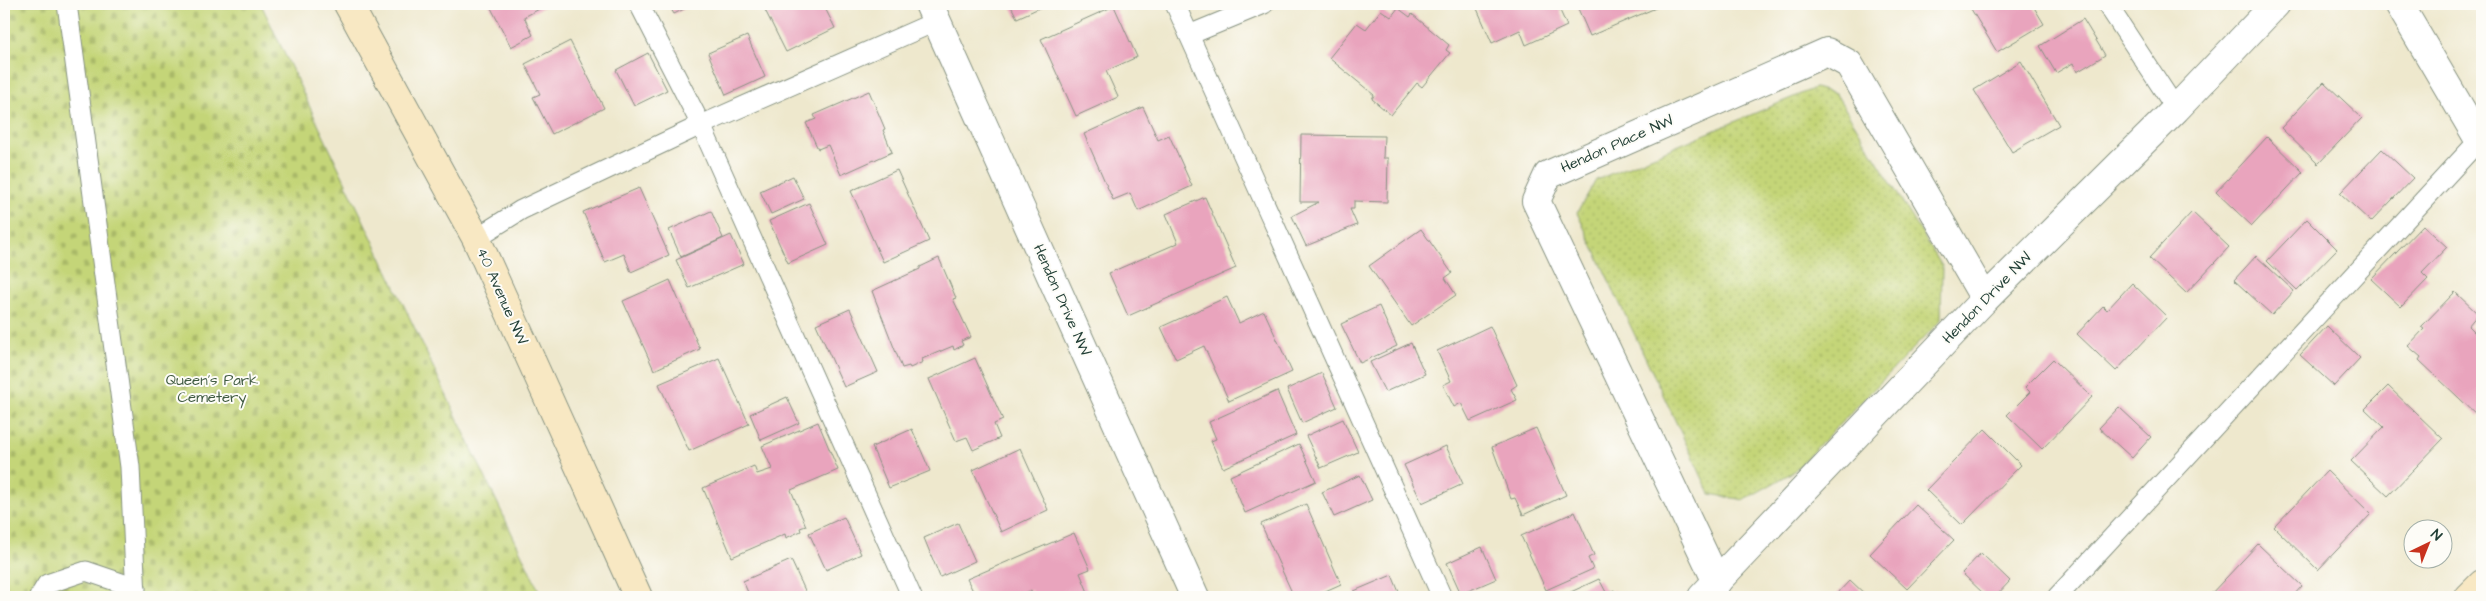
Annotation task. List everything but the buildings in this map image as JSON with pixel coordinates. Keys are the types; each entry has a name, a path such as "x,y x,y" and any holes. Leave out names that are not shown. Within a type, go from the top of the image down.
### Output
{"street":[{"name":"40 Avenue NW","path":"348,4 476,238 638,597"},
{"name":"Hendon Drive NW","path":"1710,590 1985,299 2176,109 2276,4"},
{"path":"2399,4 2481,141"},
{"name":"Hendon Drive NW","path":"933,12 1195,597"},
{"name":"Hendon Place NW","path":"1710,590 1536,201 1548,175 1827,52 1849,64 1985,299"},
{"path":"2469,597 2482,584"}],"lane":[{"path":"39,597 47,584 86,572 136,592 130,467 68,4"},
{"path":"639,4 700,126 912,597"},
{"path":"1175,4 1442,597"},
{"path":"1189,35 1264,4"},
{"path":"2108,4 2176,109"},
{"path":"476,238 521,210 700,126 933,12"},
{"path":"2057,597 2481,141"}],"green space":[{"name":"Queen's Park Cemetery","path":"4,4 261,4 542,597 4,597"},
{"path":"1815,88 1836,94 1942,266 1941,320 1793,472 1744,500 1710,494 1577,213 1596,180"}]}
